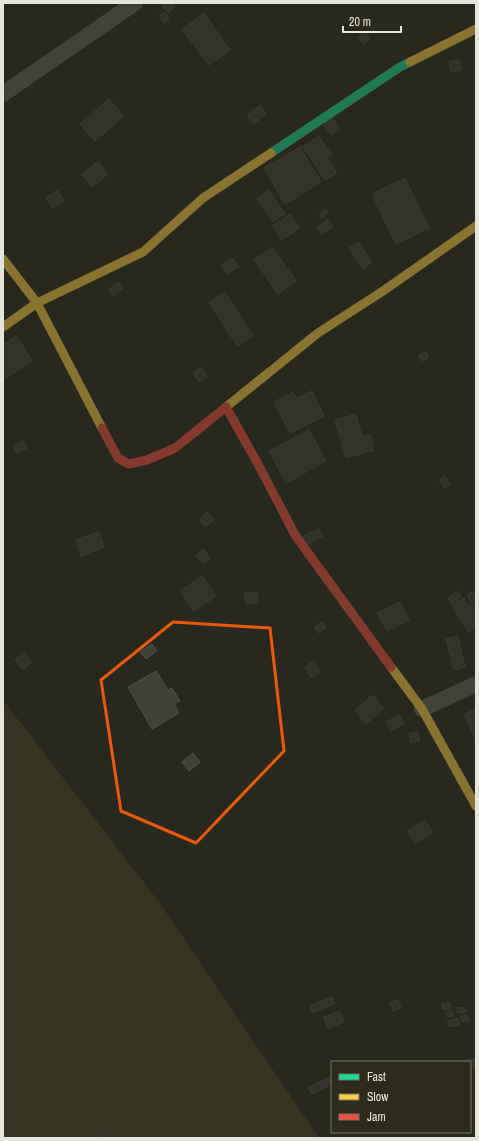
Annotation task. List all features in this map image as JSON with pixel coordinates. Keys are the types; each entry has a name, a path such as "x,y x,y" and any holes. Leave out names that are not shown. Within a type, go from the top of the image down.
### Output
{"street":[{"path":"3,94 135,3"},
{"path":"3,327 37,303 143,252 203,198 400,67 476,29"},
{"path":"3,259 37,303 118,458 129,464 147,460 175,448 318,332 383,291 476,226"},
{"path":"226,407 295,535 422,709 476,806"},
{"path":"422,709 476,684"}],"highlighted area":[{"path":"173,622 270,628 284,751 196,843 121,811 101,680"}],"shaded area":[{"path":"3,700 159,902 319,1138 3,1138"}],"building":[{"path":"171,3 175,7 168,13 161,4"},
{"path":"165,12 169,19 164,23 159,15"},
{"path":"204,13 230,50 209,65 182,29"},
{"path":"366,32 370,39 363,44 358,37"},
{"path":"459,60 461,70 451,72 449,62"},
{"path":"109,99 124,116 95,141 80,124"},
{"path":"260,105 266,114 254,124 247,115"},
{"path":"332,118 340,129 331,135 323,125"},
{"path":"319,136 332,155 327,158 337,173 325,180 303,147"},
{"path":"300,147 321,182 285,204 264,168"},
{"path":"98,161 108,174 92,187 82,174"},
{"path":"405,178 429,228 396,244 372,194"},
{"path":"57,190 64,200 53,208 46,198"},
{"path":"269,190 285,214 273,222 257,198"},
{"path":"325,209 328,212 322,218 319,214"},
{"path":"290,214 300,228 282,240 272,226"},
{"path":"328,219 333,227 322,234 317,227"},
{"path":"358,242 372,262 363,269 349,248"},
{"path":"272,247 296,281 278,294 254,260"},
{"path":"232,258 239,266 228,274 221,266"},
{"path":"118,282 123,288 114,296 108,290"},
{"path":"225,292 253,336 237,346 209,302"},
{"path":"16,336 32,361 3,380 3,345"},
{"path":"426,352 428,358 421,361 419,355"},
{"path":"201,367 207,377 199,382 193,373"},
{"path":"312,391 324,416 290,433 274,402 293,392 297,398"},
{"path":"356,414 362,437 370,435 374,450 346,458 335,420"},
{"path":"309,430 326,461 286,483 269,451"},
{"path":"23,441 27,448 17,453 13,446"},
{"path":"445,476 450,484 444,488 439,480"},
{"path":"207,512 214,520 205,527 199,520"},
{"path":"318,528 323,536 307,545 302,537"},
{"path":"99,532 104,547 81,556 76,540"},
{"path":"203,549 210,558 203,564 196,555"},
{"path":"202,576 216,596 194,611 180,591"},
{"path":"457,591 461,596 452,603 448,598"},
{"path":"257,592 258,602 246,604 244,593"},
{"path":"473,592 476,600 470,602 467,594"},
{"path":"464,598 468,604 457,612 452,605"},
{"path":"476,601 476,627 469,632 456,614"},
{"path":"400,602 409,620 387,631 377,613"},
{"path":"322,622 326,628 318,633 314,627"},
{"path":"458,636 465,667 454,670 446,639"},
{"path":"152,644 157,651 146,659 140,652"},
{"path":"24,652 32,662 23,670 15,660"},
{"path":"314,661 320,672 311,678 305,667"},
{"path":"156,671 168,690 172,688 180,701 174,704 179,713 152,729 128,687"},
{"path":"373,695 384,709 366,724 355,710"},
{"path":"476,709 476,740 464,714"},
{"path":"399,715 404,723 391,731 386,722"},
{"path":"418,732 420,741 411,743 409,734"},
{"path":"193,753 200,762 189,771 182,762"},
{"path":"425,820 433,832 415,844 407,831"},
{"path":"332,997 335,1004 312,1013 310,1006"},
{"path":"398,1000 401,1008 393,1011 390,1003"},
{"path":"450,1002 451,1009 443,1010 442,1004"},
{"path":"465,1007 466,1012 458,1013 457,1008"},
{"path":"340,1011 344,1022 328,1028 324,1017"},
{"path":"452,1011 454,1016 447,1017 446,1013"},
{"path":"467,1015 469,1021 462,1022 461,1016"},
{"path":"458,1018 460,1025 449,1027 448,1021"},
{"path":"474,1058 476,1067 471,1068 471,1061 463,1061"},
{"path":"329,1077 331,1082 331,1084 312,1094 308,1088"},
{"path":"102,1130 104,1134 98,1137 96,1132"}],"traffic: fast":[{"path":"271,153 400,67 410,62"}],"traffic: slow":[{"path":"410,62 476,29"},
{"path":"3,327 37,303 143,252 203,198 271,153"},
{"path":"226,407 318,333 383,291 476,226"},
{"path":"3,259 37,303 102,428"},
{"path":"391,667 422,709 476,806"}],"traffic: jam":[{"path":"102,428 118,458 129,464 147,460 175,448 226,407"},
{"path":"226,407 295,535 391,667"}]}
